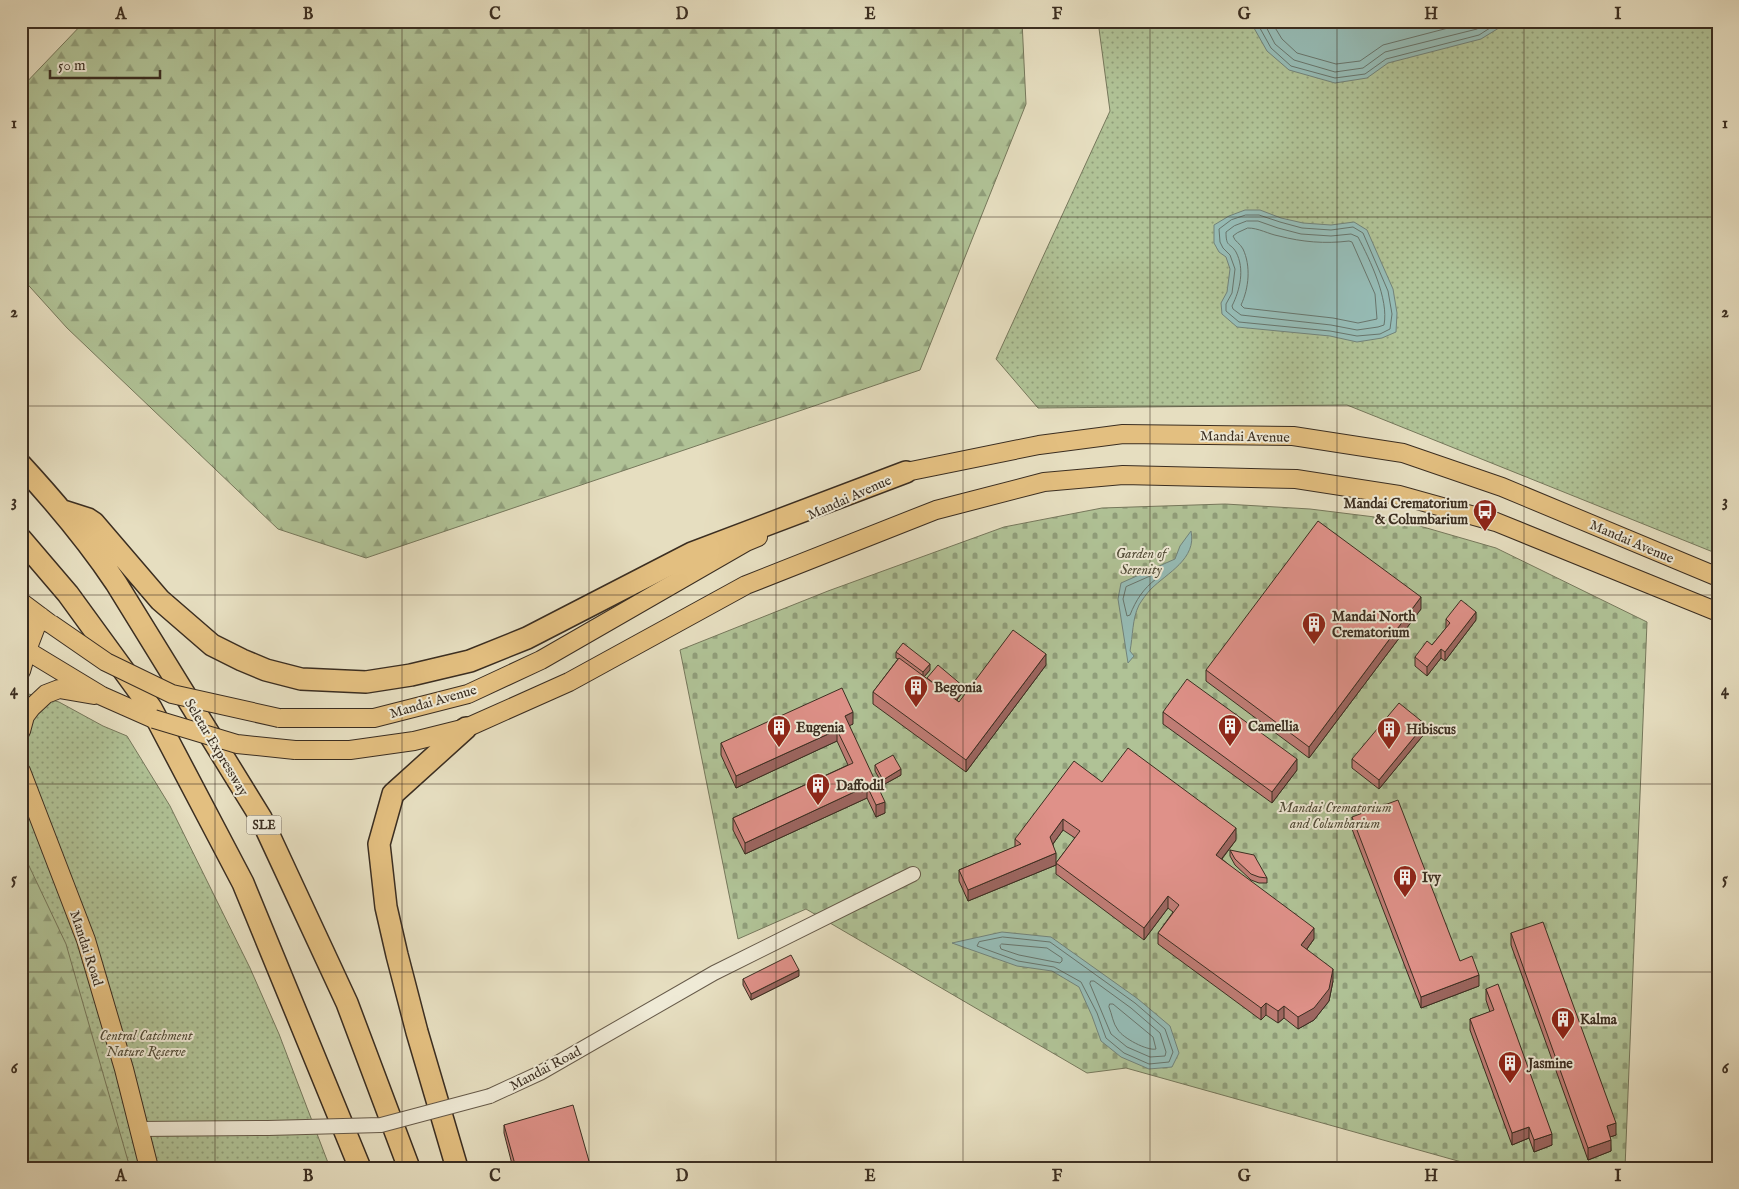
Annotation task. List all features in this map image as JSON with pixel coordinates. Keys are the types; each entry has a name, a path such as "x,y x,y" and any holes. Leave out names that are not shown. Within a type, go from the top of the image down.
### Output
{"highway":[{"name":"Seletar Expressway","path":"21,465 63,511 94,550 261,818 347,1003 410,1168"},
{"path":"63,511 94,523 160,600 212,645 266,670 301,679 366,682 411,675 470,661 527,638 692,553 906,472"},
{"path":"21,539 68,594 151,708 243,883 360,1168"},
{"path":"457,1168 417,1032 397,955 386,907 379,844 393,794 466,728"}],"main road":[{"name":"Mandai Avenue","path":"23,607 106,662 172,694 279,718 374,718 468,694 542,660 746,542 906,472 1039,445 1123,434 1293,436 1403,453 1502,486 1718,577"},
{"path":"24,649 102,696 154,719 237,744 295,750 350,750 414,741 466,728 569,682 746,585 936,510 1044,482 1123,475 1296,479 1399,496 1496,522 1718,612"},
{"path":"21,671 24,649 45,620"},
{"path":"21,731 25,716 46,694 59,689 102,696"},
{"name":"Mandai Road","path":"21,771 86,940 124,1069 149,1168"}],"street":[{"name":"Mandai Road","path":"138,1129 381,1125 490,1096 540,1072 714,973 913,874"}],"green space":[{"path":"85,21 1022,21 1026,104 920,370 366,558 278,529 67,328 21,277 21,88"},
{"path":"1098,21 1718,21 1718,554 1347,405 1038,408 996,359 1110,111"},
{"name":"Mandai Crematorium and Columbarium","path":"1225,504 1310,509 1399,520 1496,548 1647,622 1625,1168 1483,1168 1126,1068 1087,1073 806,909 738,939 680,650 828,591 1004,527 1102,508"},
{"name":"Central Catchment Nature Reserve","path":"21,692 59,702 103,726 127,736 170,806 250,968 279,1034 330,1168 21,1168"},
{"path":"21,849 66,944 130,1168 21,1168"}],"water":[{"path":"1250,21 1506,21 1507,23 1481,39 1388,63 1367,78 1335,83 1289,70 1267,51"},
{"path":"1245,210 1260,210 1281,218 1303,223 1331,225 1354,222 1367,230 1393,289 1397,313 1396,332 1382,338 1357,342 1330,336 1237,327 1222,314 1221,303 1227,292 1230,269 1226,257 1219,252 1214,243 1214,225 1229,216"},
{"path":"1191,531 1192,541 1190,550 1172,571 1151,589 1139,605 1134,622 1130,651 1134,656 1128,663 1118,599 1121,583 1175,559 1180,546"},
{"path":"1002,932 1051,937 1138,999 1170,1026 1179,1053 1172,1067 1149,1069 1121,1057 1101,1041 1079,987 1052,971 1017,966 952,943"}],"building":[{"name":"Mandai North Crematorium","path":"1318,521 1421,597 1309,747 1206,670"},
{"path":"1461,600 1476,612 1445,652 1441,649 1427,667 1415,657 1427,641 1432,645 1450,623 1446,619"},
{"name":"Begonia","path":"1013,630 1046,654 966,760 873,692 899,658 959,702"},
{"path":"903,643 930,664 923,672 896,652"},
{"path":"938,665 963,686 954,698 927,678"},
{"name":"Camellia","path":"1187,679 1297,759 1272,792 1163,712"},
{"path":"842,688 853,712 845,716 885,802 876,805 867,786 745,843 733,818 853,763 837,730 736,776 721,743"},
{"name":"Hibiscus","path":"1399,703 1425,724 1379,780 1352,759"},
{"path":"1128,748 1236,828 1216,855 1314,928 1301,945 1333,969 1329,989 1314,1008 1298,1017 1284,1006 1278,1011 1266,1003 1261,1008 1158,933 1179,905 1168,896 1144,928 1056,863 1080,831 1063,819 1050,837 1056,853 968,890 959,870 1021,844 1015,839 1074,761 1102,782"},
{"path":"893,755 901,769 883,780 875,765"},
{"name":"Ivy","path":"1398,800 1460,961 1472,956 1479,975 1421,997 1352,817"},
{"path":"1230,850 1254,855 1267,878 1251,874 1235,859"},
{"name":"Kalma","path":"1543,922 1616,1123 1607,1126 1611,1140 1588,1148 1511,933"},
{"path":"791,955 799,970 751,994 743,979"},
{"name":"Jasmine","path":"1498,984 1552,1134 1534,1140 1529,1127 1512,1133 1470,1019 1494,1010 1486,989"},
{"path":"573,1105 591,1168 516,1168 504,1125"}],"place":[{"name":"Mandai Crematorium & Columbarium","path":"1485,532"},
{"name":"Mandai North Crematorium","path":"1314,645"},
{"name":"Begonia","path":"916,708"},
{"name":"Camellia","path":"1230,747"},
{"name":"Eugenia","path":"779,748"},
{"name":"Hibiscus","path":"1389,750"},
{"name":"Daffodil","path":"818,806"},
{"name":"Ivy","path":"1405,898"},
{"name":"Kalma","path":"1563,1040"},
{"name":"Jasmine","path":"1510,1084"}],"park label":[{"name":"Garden of Serenity","path":"1141,562"}]}
